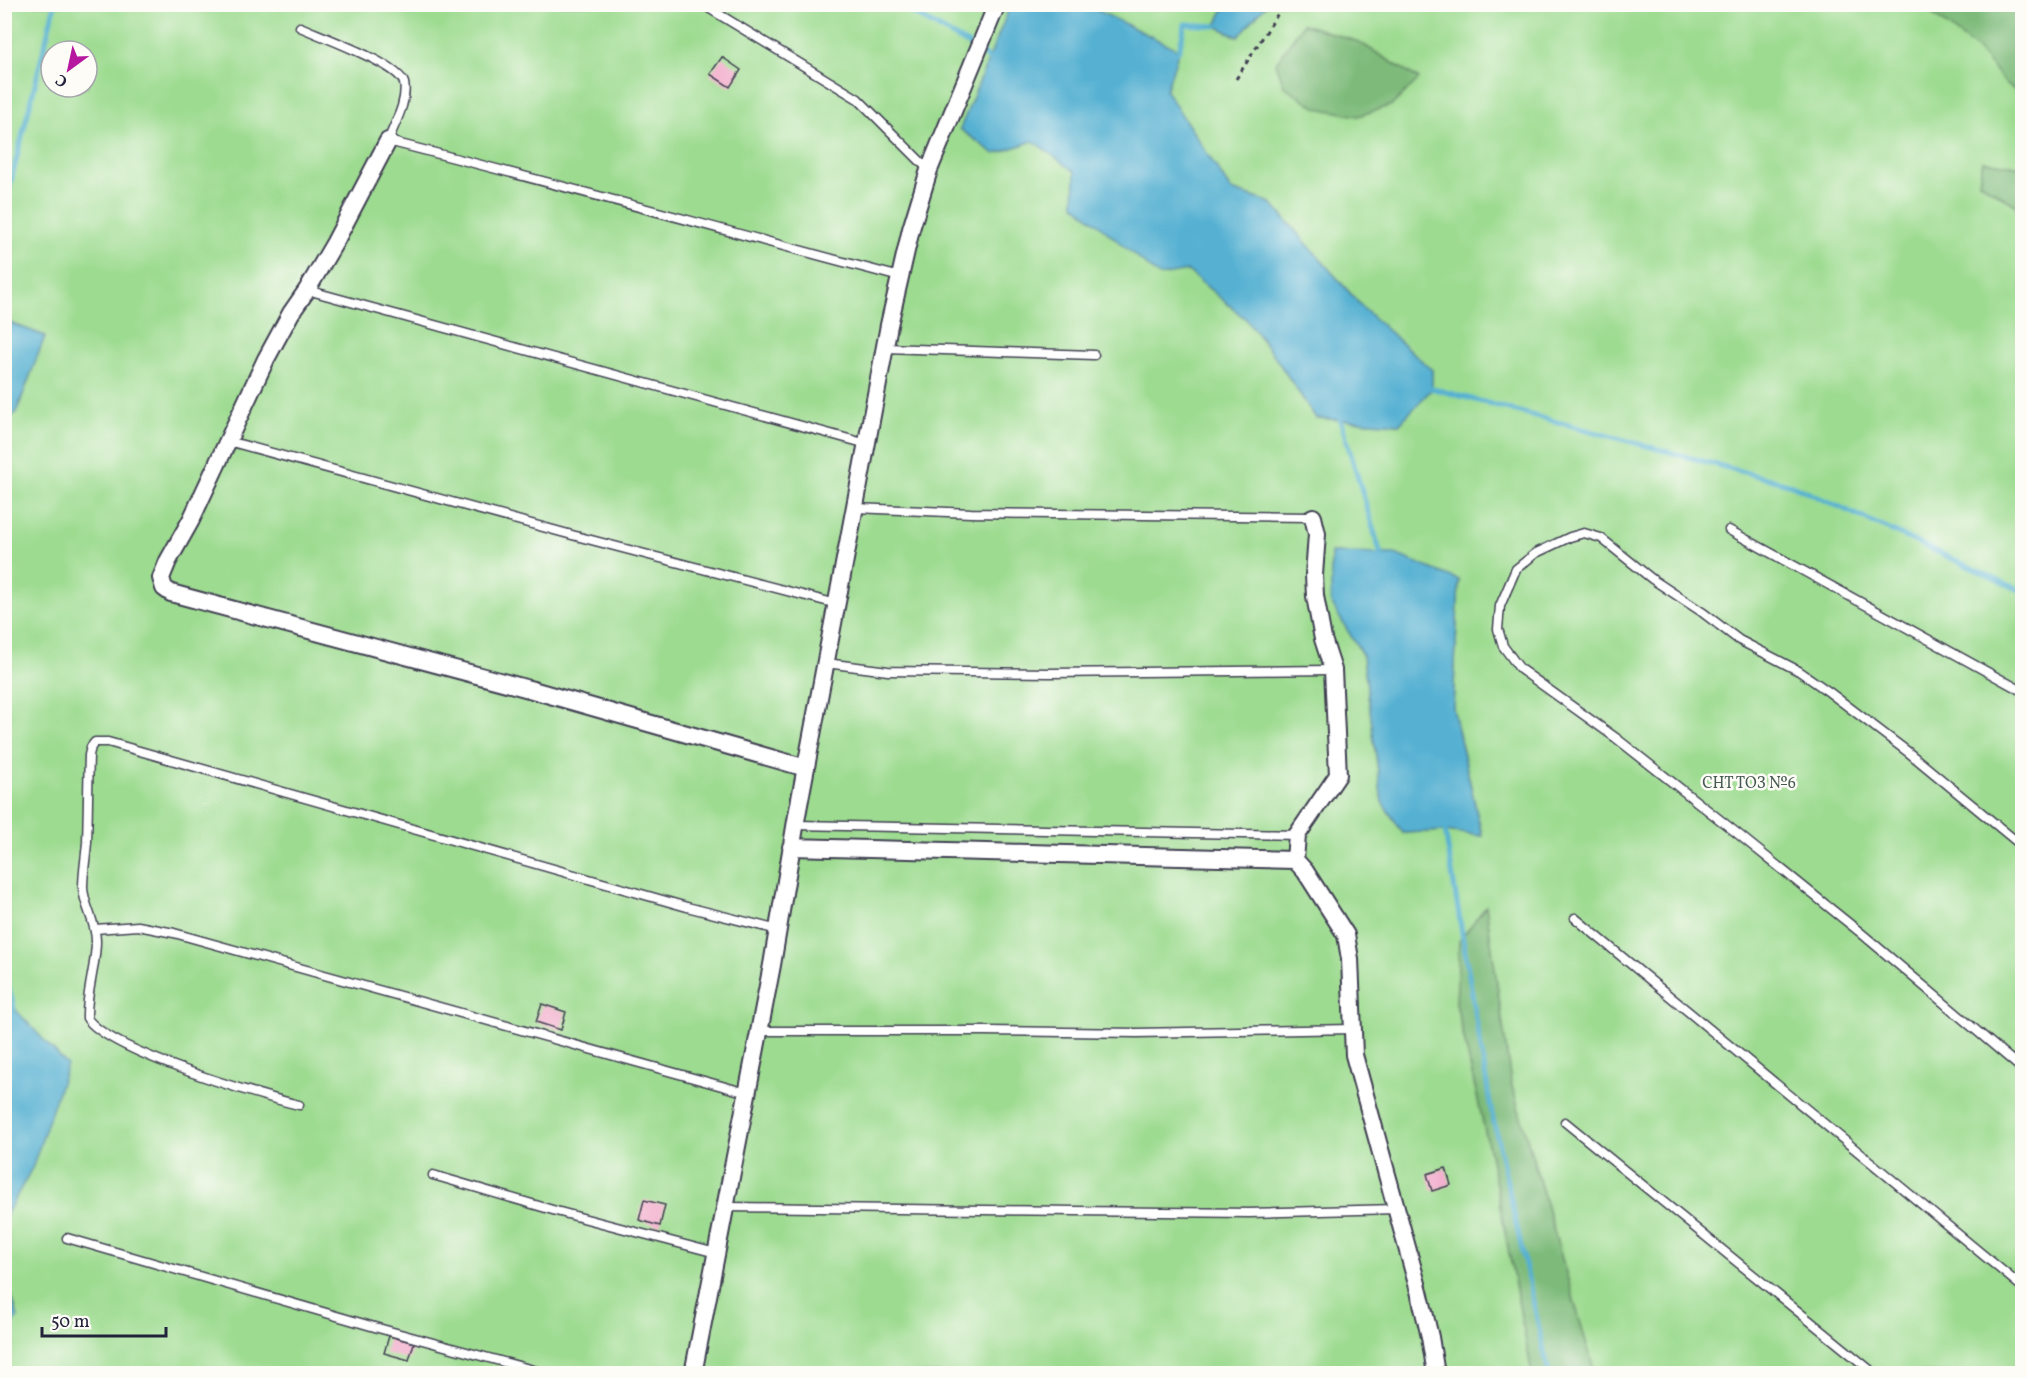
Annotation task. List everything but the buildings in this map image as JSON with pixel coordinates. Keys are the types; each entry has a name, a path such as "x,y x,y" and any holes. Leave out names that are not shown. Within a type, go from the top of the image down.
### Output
{"street":[{"path":"693,1374 900,277 929,170 997,4"},
{"path":"388,141 335,242 271,350 161,578 164,588 171,593 529,689 806,768"},
{"path":"1313,517 1317,534 1315,596 1323,639 1333,670 1338,775 1297,835 1295,860 1312,881 1346,935 1350,959 1354,1054 1427,1326 1436,1374"},
{"path":"791,847 1295,860"}],"lane":[{"path":"702,4 858,99 929,170"},
{"path":"300,27 376,60 390,67 401,77 404,96 388,141 559,184 900,277"},
{"path":"307,290 867,444"},
{"path":"885,348 1094,355"},
{"path":"228,441 560,532 837,604"},
{"path":"855,508 971,513 1313,517"},
{"path":"1730,530 2022,691"},
{"path":"2022,846 1908,752 1829,692 1798,671 1739,640 1652,579 1601,538 1584,533 1570,537 1536,553 1516,569 1500,606 1498,629 1503,646 1520,669 1616,738 1738,834 1861,933 2022,1069"},
{"path":"826,663 888,670 1050,673 1333,670"},
{"path":"299,1105 242,1089 164,1062 116,1040 92,1026 87,1018 86,1011 95,958 95,929 86,903 84,874 89,754 90,747 95,742 119,745 687,907 778,930"},
{"path":"795,825 1297,835"},
{"path":"1575,918 2022,1287"},
{"path":"95,929 138,926 165,930 747,1093"},
{"path":"759,1031 1137,1034 1353,1029"},
{"path":"1565,1122 1875,1374"},
{"path":"433,1175 556,1211 716,1253"},
{"path":"725,1207 1238,1213 1397,1209"},
{"path":"67,1238 378,1328 548,1374"}],"path":[{"path":"1236,80 1284,4"}],"green space":[{"name":"СНТ ТОЗ №6","path":"1266,4 1921,5 1978,50 2007,85 2022,95 2022,167 1983,161 1979,182 2022,209 2022,1373 1595,1373 1511,1083 1486,907 1456,1003 1490,1153 1532,1373 5,1374 5,1333 18,1317 5,1273 5,1217 33,1166 14,1008 5,1009 5,421 16,413 45,336 5,321 5,5 1018,5 1009,10 961,130 995,154 1033,141 1076,172 1247,320 1316,418 1399,424 1431,389 1432,370 1364,309 1271,203 1231,190 1166,91 1178,50 1086,5 1225,5 1216,26 1238,37","holes":["1303,24 1358,116 1291,43","1459,580 1453,708 1482,835 1446,831 1403,833 1382,802 1363,656"]},
{"path":"1921,5 2022,5 2022,95 2007,85 1978,50"},
{"path":"1303,24 1359,42 1419,79 1392,105 1358,116 1317,108 1284,86 1276,63"},
{"path":"1983,161 2022,167 2022,209 1979,182"},
{"path":"1486,906 1511,1083 1595,1373 1532,1373 1490,1153 1456,1003 1459,941"}],"water":[{"path":"1225,4 1266,5 1238,37 1216,26"},
{"path":"1018,5 1086,5 1179,50 1166,91 1231,190 1271,203 1364,309 1432,370 1432,389 1399,424 1316,418 1247,320 1188,271 1159,276 1074,204 1075,172 1033,141 995,154 960,129 1009,9"},
{"path":"5,321 45,336 16,413 5,421"},
{"path":"1331,553 1395,554 1459,580 1453,708 1482,836 1446,831 1403,833 1382,802 1363,656 1331,603"},
{"path":"14,1008 67,1065 33,1166 5,1217 4,1009"},
{"path":"4,1273 18,1317 5,1333 4,1333"}],"waterway":[{"path":"4,209 55,4"},
{"path":"897,4 978,50 993,62"},
{"path":"1172,53 1179,50 1185,24 1216,26"},
{"path":"1427,387 1792,485 2022,591"},
{"path":"1339,415 1382,558"},
{"path":"1444,824 1491,1109 1549,1374"},
{"path":"4,971 14,1008"}]}
